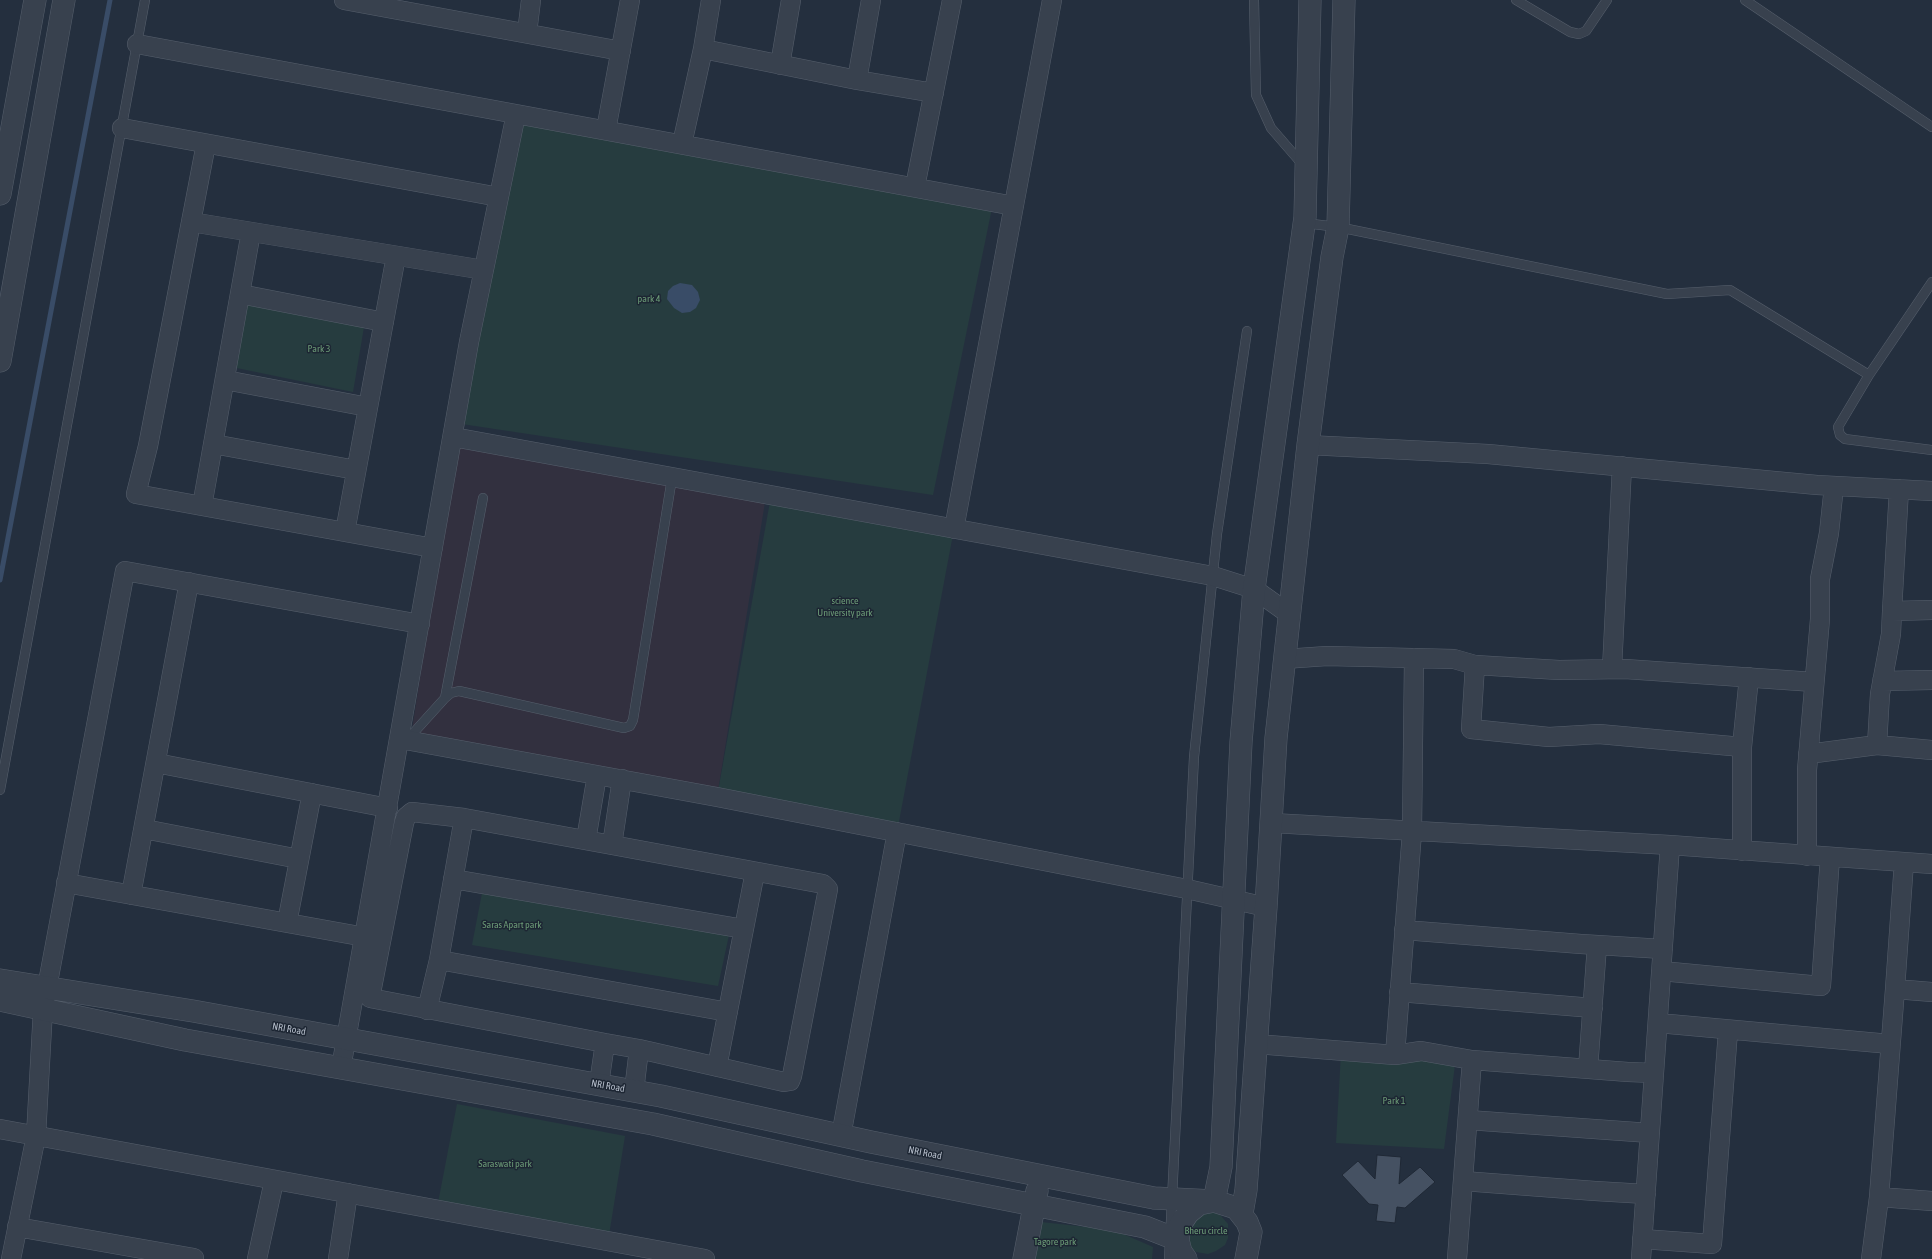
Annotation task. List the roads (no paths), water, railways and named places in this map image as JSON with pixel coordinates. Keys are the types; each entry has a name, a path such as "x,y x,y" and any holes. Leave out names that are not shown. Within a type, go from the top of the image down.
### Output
{"street":[{"path":"0,194 34,0"},
{"path":"0,362 64,0"},
{"path":"344,0 435,8 527,33 621,51"},
{"path":"527,33 531,0"},
{"path":"606,130 630,0"},
{"path":"682,144 703,49 711,0"},
{"path":"780,64 791,0"},
{"path":"857,80 871,0"},
{"path":"915,187 952,0"},
{"path":"954,529 1052,0"},
{"path":"0,1000 185,1040 653,1124 862,1171 1145,1227 1178,1245 1180,1225 1188,1213 1199,1204 1214,1201 1221,1167 1235,901 1241,742 1254,589 1304,223 1310,0"},
{"path":"1247,1258 1251,1232 1242,1213 1246,1190 1272,823 1276,738 1308,445 1332,257 1338,227 1344,0"},
{"path":"137,44 1014,206"},
{"path":"703,49 857,80 934,93"},
{"path":"341,1068 388,808 404,740 420,624 452,437 516,114"},
{"path":"122,128 499,197"},
{"path":"206,144 148,446 136,494 433,548"},
{"path":"191,222 484,270"},
{"path":"202,506 251,232"},
{"path":"345,532 396,256"},
{"path":"240,294 384,322"},
{"path":"224,380 368,407"},
{"path":"452,437 1212,576 1254,589 1289,614"},
{"path":"213,444 356,470"},
{"path":"1308,445 1488,454 1834,486 1932,491"},
{"path":"1612,669 1622,466"},
{"path":"1807,856 1808,754 1820,619 1820,578 1829,533 1834,486"},
{"path":"1877,745 1880,694 1891,634 1899,489"},
{"path":"11,1259 36,1136 43,1009 124,571 420,624"},
{"path":"131,895 189,582"},
{"path":"1892,611 1932,610"},
{"path":"1284,660 1327,656 1454,659 1475,665 1559,670 1612,669 1814,682"},
{"path":"1395,1055 1412,832 1414,658"},
{"path":"1475,665 1471,729 1549,737 1598,734 1742,747"},
{"path":"1742,851 1742,747 1749,677"},
{"path":"1882,681 1932,680"},
{"path":"404,740 898,832 1187,889 1266,907"},
{"path":"1808,754 1877,745 1932,750"},
{"path":"156,763 388,808"},
{"path":"586,840 597,775"},
{"path":"612,845 622,780"},
{"path":"287,923 312,793"},
{"path":"412,812 464,818 586,840 823,884 828,889 811,982 790,1081 784,1082 639,1049 370,998 406,817 412,812"},
{"path":"427,1010 439,960 464,818"},
{"path":"1272,823 1412,832 1670,845 1932,864"},
{"path":"144,829 299,859"},
{"path":"841,1136 898,832"},
{"path":"1641,1259 1670,845"},
{"path":"1661,971 1821,986 1830,857"},
{"path":"1871,1259 1879,1196 1904,862"},
{"path":"717,1067 755,872"},
{"path":"453,879 744,929"},
{"path":"66,883 365,937"},
{"path":"1404,930 1663,949"},
{"path":"1588,1069 1597,945"},
{"path":"439,960 728,1012"},
{"name":"NRI Road","path":"0,980 599,1084 841,1136 1154,1198 1214,1201 1236,1208 1242,1213"},
{"path":"1894,989 1932,992"},
{"path":"1399,992 1593,1008"},
{"path":"1658,1023 1728,1031 1890,1044"},
{"path":"1642,1239 1712,1244 1728,1031"},
{"path":"599,1084 605,1043"},
{"path":"1256,1044 1395,1055 1421,1051 1472,1060 1588,1069 1654,1072"},
{"path":"634,1091 639,1049"},
{"path":"1457,1259 1472,1060"},
{"path":"1468,1120 1650,1133"},
{"path":"0,1129 348,1194 623,1251 701,1259"},
{"path":"1024,1259 1040,1176"},
{"path":"257,1259 274,1181"},
{"path":"1463,1181 1646,1194"},
{"path":"338,1259 348,1194"},
{"path":"1879,1196 1932,1201"},
{"path":"17,1227 127,1253 195,1259"}],"lane":[{"path":"0,790 145,0"},
{"path":"1254,0 1256,95 1271,128 1306,169"},
{"path":"1516,0 1570,32 1579,34 1586,31 1607,0"},
{"path":"1745,0 1932,127"},
{"path":"1304,223 1338,227 1667,294 1730,290 1869,375"},
{"path":"1932,282 1869,375 1838,427 1840,435 1845,439 1932,450"},
{"path":"1169,1259 1178,1245 1171,1199 1194,757 1217,534 1247,331"},
{"path":"404,740 445,698 452,693 459,691 624,728 630,726 634,720 672,478"},
{"path":"445,698 483,498"}],"water":[{"path":"680,283 692,285 698,292 700,300 696,308 690,312 682,313 674,308 667,299 668,291 673,286"}],"waterway":[{"path":"0,580 110,0"}],"park label":[{"name":"park 4","path":"649,299"},
{"name":"Park 3","path":"319,349"},
{"name":"science University park","path":"845,606"},
{"name":"Saras Apart park","path":"512,925"},
{"name":"Park 1","path":"1394,1101"},
{"name":"Saraswati park","path":"505,1164"},
{"name":"Bheru circle","path":"1206,1231"},
{"name":"Tagore park","path":"1055,1242"}]}
